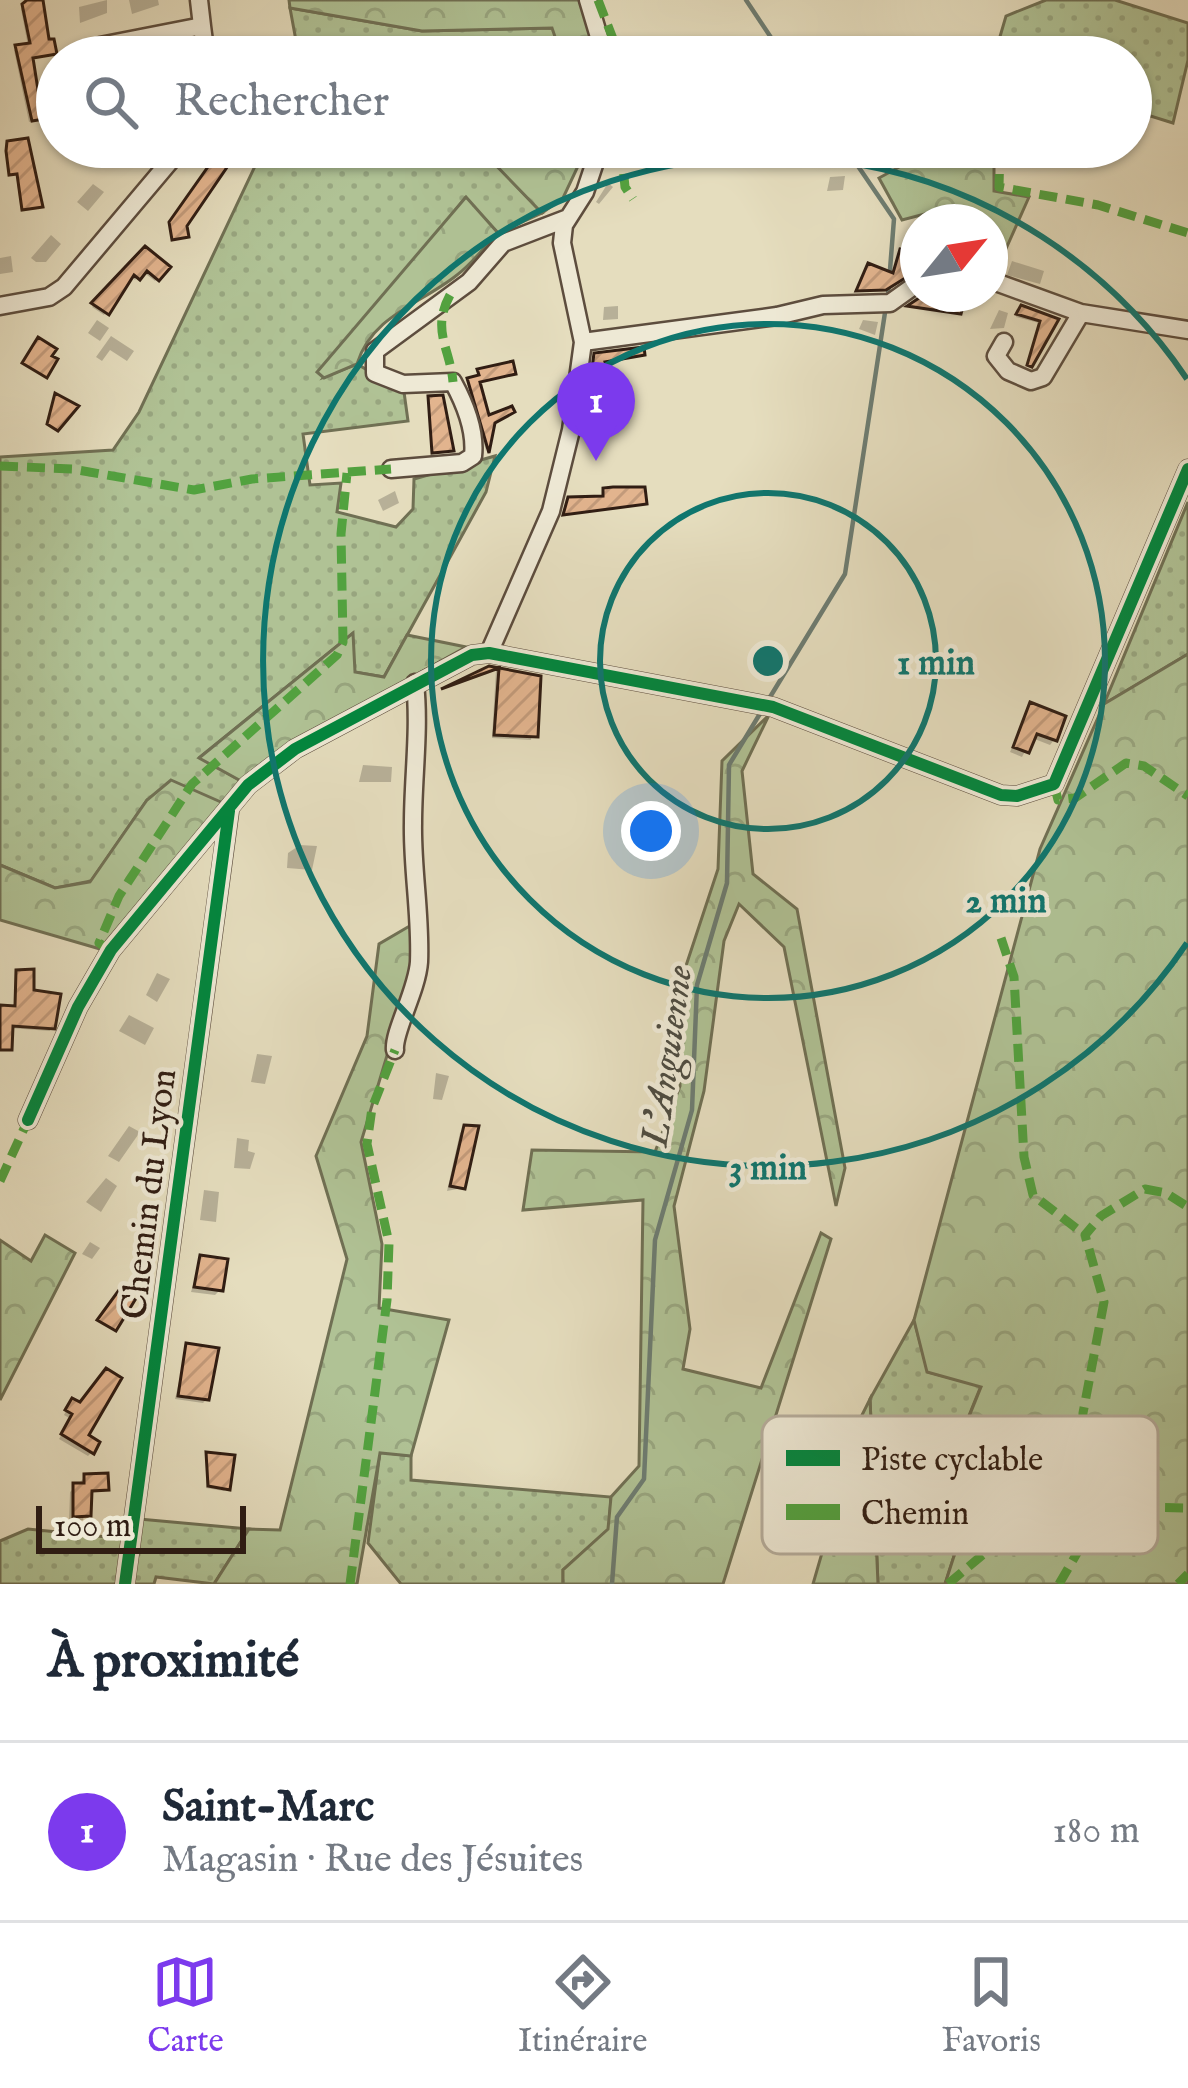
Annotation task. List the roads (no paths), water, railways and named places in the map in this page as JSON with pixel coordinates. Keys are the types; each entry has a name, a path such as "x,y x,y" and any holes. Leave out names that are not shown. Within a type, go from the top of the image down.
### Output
{"street":[{"path":"199,0 203,36"},
{"path":"588,0 599,36"},
{"path":"151,36 202,26"},
{"path":"0,306 49,297 64,287 164,168"},
{"path":"489,652 551,511 575,409 583,342 562,243 568,218 593,168"},
{"path":"391,469 462,463 473,456 475,447 466,406 454,382 389,381 375,373 375,351 469,282 503,243 568,218"},
{"path":"1008,287 1081,313 1188,330"},
{"path":"583,342 777,316 823,304 886,304 900,295"},
{"path":"1004,342 996,356 1008,371 1031,381 1043,377 1081,313"},
{"path":"28,1120 78,1007 111,951 248,785 278,760 472,655 489,652 766,706 1001,795 1017,796 1054,784 1188,469"},
{"path":"395,1050 394,1040 415,997 419,963 412,830 416,683"},
{"name":"Chemin du Lyon","path":"125,1584 229,811"}],"waterway":[{"name":"L'Anguienne","path":"746,0 770,36"},
{"name":"L'Anguienne","path":"859,168 894,219 888,295"},
{"name":"L'Anguienne","path":"767,702 845,574 886,306"},
{"name":"L'Anguienne","path":"612,1584 617,1517 644,1479 655,1240 692,1110 697,985 727,883 729,765 761,712"}],"place":[{"name":"Saint-Marc","path":"596,461"}]}
